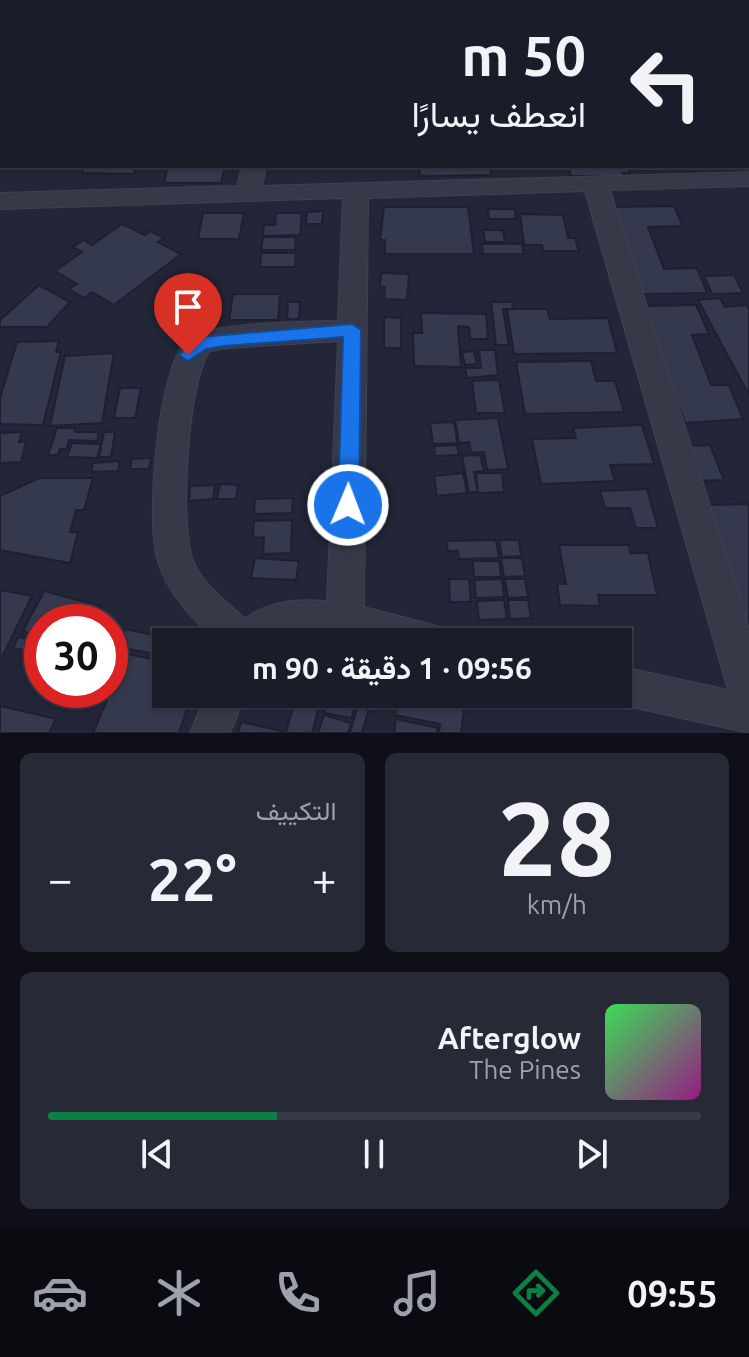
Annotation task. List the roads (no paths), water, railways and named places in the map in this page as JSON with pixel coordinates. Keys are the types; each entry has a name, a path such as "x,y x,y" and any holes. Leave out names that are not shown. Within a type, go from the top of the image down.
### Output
{"street":[{"path":"248,194 254,168"},
{"path":"0,201 749,179"},
{"path":"596,185 749,692"},
{"path":"345,621 356,191"},
{"path":"0,217 34,200"},
{"path":"231,628 192,588 175,560 168,526 172,451 188,355 201,344 224,340 352,330"},
{"path":"264,628 275,620 311,617 375,628"},
{"path":"632,688 749,714"},
{"path":"210,733 220,708"}]}
